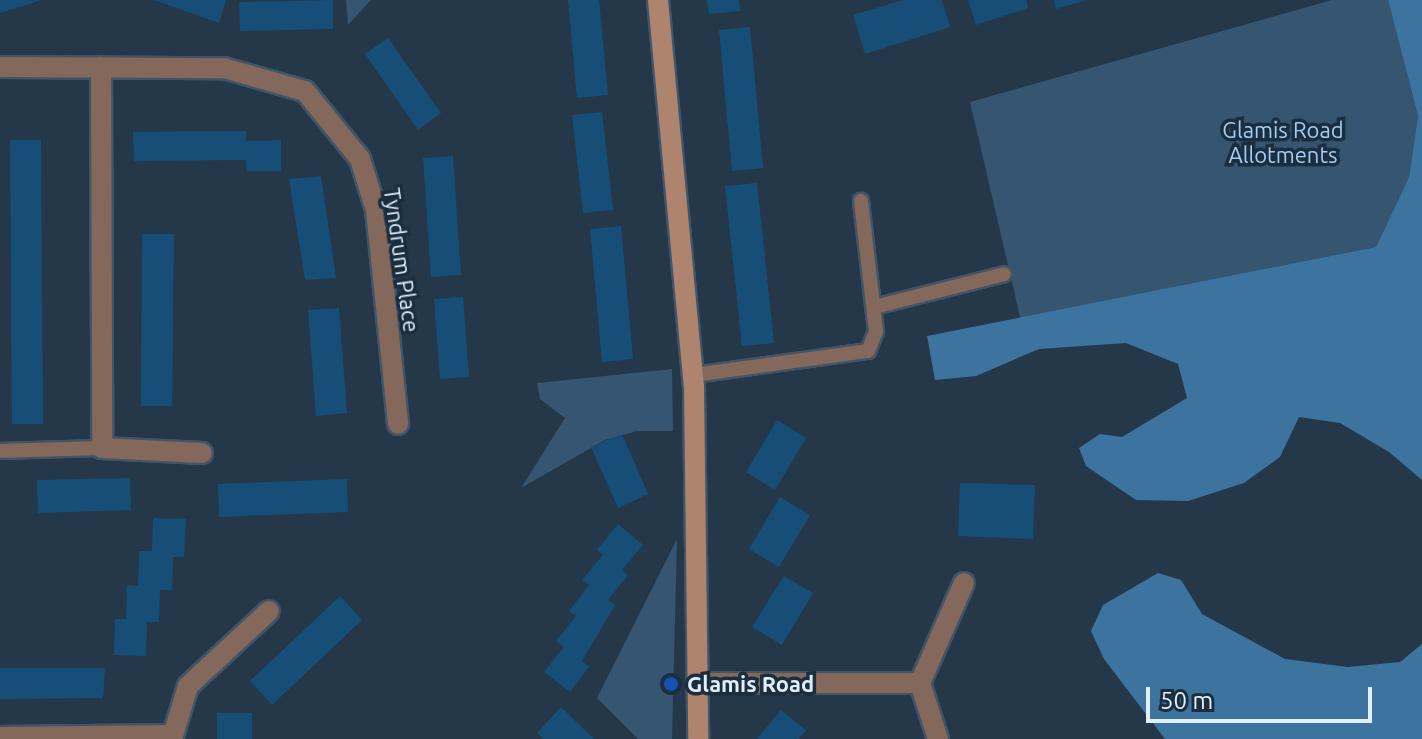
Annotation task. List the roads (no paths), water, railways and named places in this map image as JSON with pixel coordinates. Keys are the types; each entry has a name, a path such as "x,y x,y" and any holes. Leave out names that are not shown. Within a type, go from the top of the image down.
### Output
{"street":[{"path":"658,0 694,375 700,683 698,739"},
{"name":"Tyndrum Place","path":"0,67 224,68 305,91 360,159 376,210 398,424"},
{"path":"101,67 102,448 202,453"},
{"path":"938,739 920,683 964,583"},
{"path":"0,737 172,737 188,686 269,611"},
{"path":"700,683 920,683"}],"lane":[{"path":"694,375 868,351 876,331 861,201"},
{"path":"874,307 1004,274"},
{"path":"0,451 102,448"}],"place":[{"name":"Glamis Road","path":"671,684"}],"park label":[{"name":"Glamis Road Allotments","path":"1283,142"}]}
